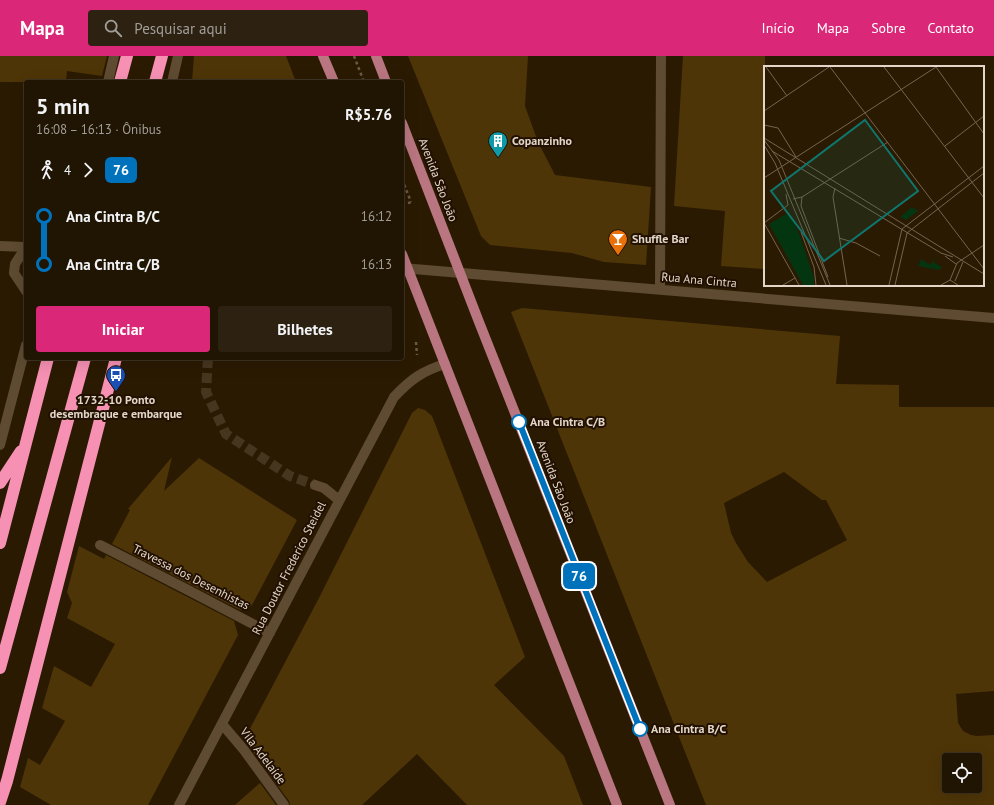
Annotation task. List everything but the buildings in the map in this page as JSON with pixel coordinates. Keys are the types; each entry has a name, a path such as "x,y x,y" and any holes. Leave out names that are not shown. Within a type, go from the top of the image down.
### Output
{"highway":[{"path":"121,80 127,56"},
{"path":"156,80 162,56"},
{"path":"0,543 47,360"},
{"path":"0,668 84,360"},
{"path":"0,802 9,773 114,361"},
{"path":"0,483 26,443"}],"main road":[{"path":"323,56 333,80"},
{"path":"376,56 385,80"},
{"name":"Avenida São João","path":"404,128 670,805"},
{"path":"405,268 445,364 617,805"}],"street":[{"path":"108,80 114,56"},
{"path":"172,80 178,56"},
{"path":"660,289 661,56"},
{"path":"0,246 24,247"},
{"path":"24,250 15,264 14,273 24,288"},
{"name":"Rua Ana Cintra","path":"405,268 994,318"},
{"path":"0,445 24,353"},
{"path":"4,805 38,677 76,519 104,387 114,361"},
{"name":"Rua Doutor Frederico Steidel","path":"179,805 394,397 415,377 433,367 445,364"},
{"path":"315,485 324,488 339,500"},
{"name":"Travessa dos Desenhistas","path":"100,545 270,633"},
{"name":"Vila Adelaíde","path":"222,724 244,750 284,805"}],"path":[{"path":"354,56 363,80"},
{"path":"404,184 411,202"}],"tunnel":[{"path":"208,360 206,392 226,434 290,476 315,485"}],"bus line":[{"name":"76","path":"519,422 640,729"}],"place":[{"name":"Copanzinho","path":"498,158"},
{"name":"Shuffle Bar","path":"618,256"},
{"name":"1732-10 Ponto desembraque e embarque","path":"116,392"},
{"name":"Ana Cintra C/B","path":"519,422"},
{"name":"Ana Cintra B/C","path":"640,729"}]}
